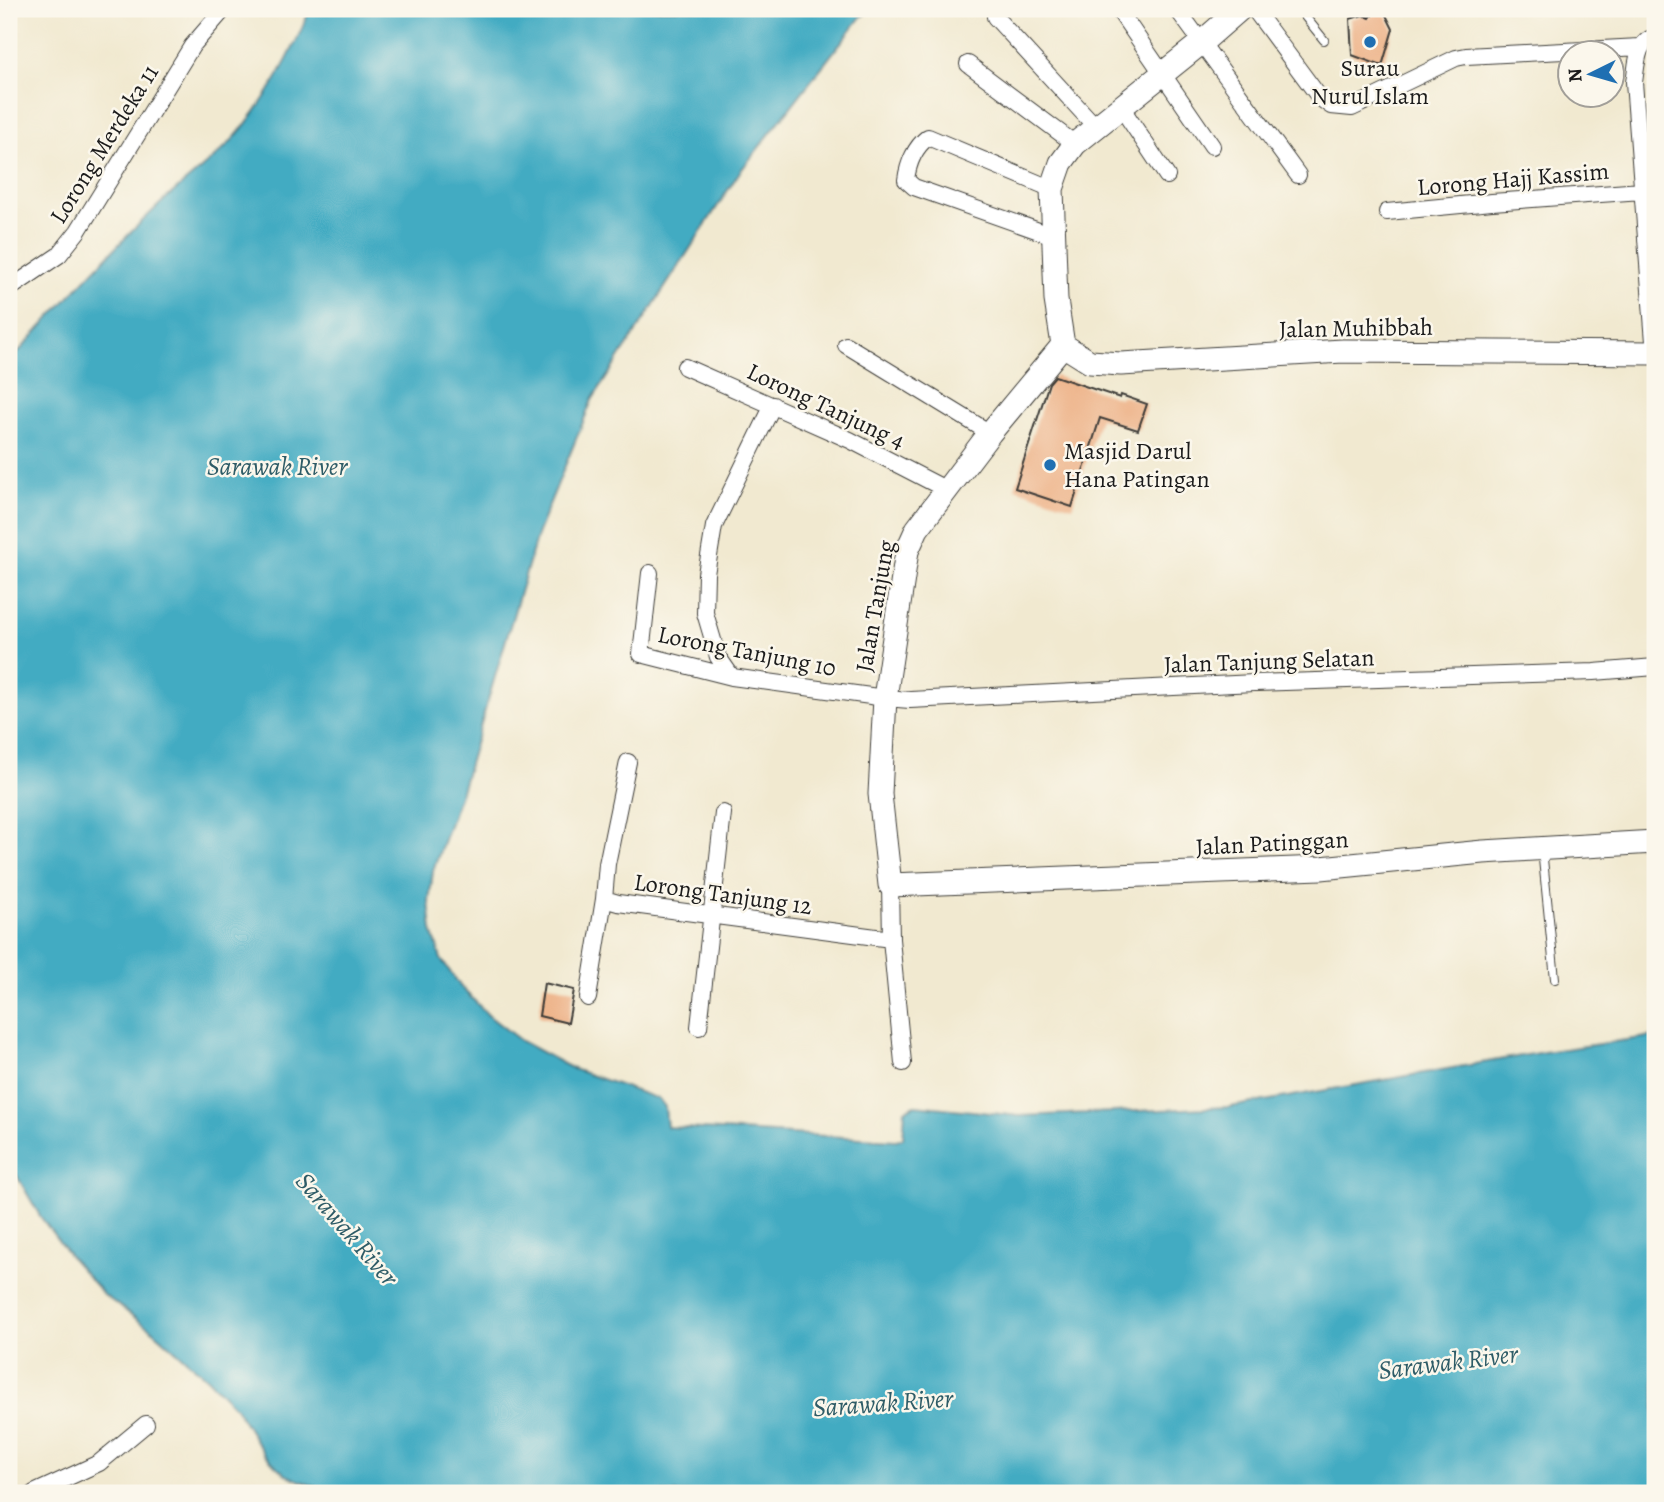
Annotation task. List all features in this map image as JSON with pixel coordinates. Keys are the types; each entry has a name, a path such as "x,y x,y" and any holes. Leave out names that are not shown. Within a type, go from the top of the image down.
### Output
{"main road":[{"path":"1063,345 1056,300 1052,189 1061,163 1075,144 1239,9"},
{"name":"Jalan Muhibbah","path":"1063,345 1090,362 1121,364 1343,351 1655,354"},
{"name":"Jalan Tanjung","path":"890,885 880,794 885,698 907,551 917,529 990,433 1063,345"},
{"name":"Jalan Patinggan","path":"890,885 1321,868 1542,848 1655,842"}],"street":[{"name":"Lorong Merdeka 11","path":"9,289 59,255 72,239 192,46 224,9"},
{"path":"1118,9 1212,146"},
{"path":"1177,9 1298,175"},
{"path":"1254,9 1320,98 1331,106 1341,107 1352,108 1456,58 1640,47"},
{"path":"995,17 1096,127"},
{"path":"1655,37 1648,38 1640,47 1634,82 1649,190 1655,354"},
{"path":"968,64 1075,144"},
{"path":"1121,107 1167,176"},
{"path":"1052,189 928,137 920,142 907,167 906,180 914,187 1053,236"},
{"name":"Lorong Hajj Kassim","path":"1387,212 1649,190"},
{"path":"846,345 990,433"},
{"name":"Lorong Tanjung 4","path":"685,366 850,440 947,490"},
{"path":"732,677 718,657 705,612 706,574 714,526 773,405"},
{"name":"Lorong Tanjung 10","path":"650,573 641,654 732,677 885,698"},
{"name":"Jalan Tanjung Selatan","path":"885,698 910,700 1254,683 1594,672 1655,667"},
{"name":"Lorong Tanjung 12","path":"628,762 607,864 604,899 891,939"},
{"path":"699,1027 723,813"},
{"path":"890,885 891,939 903,1063"},
{"path":"588,998 604,899"},
{"path":"34,1493 99,1463 146,1424"}],"lane":[{"path":"1299,9 1324,40"},
{"path":"1542,848 1555,979"}],"water":[{"name":"Sarawak River","path":"310,9 871,9 861,17 739,173 592,400 538,532 461,791 433,871 429,901 432,930 441,959 461,987 489,1016 521,1041 573,1069 659,1099 665,1107 667,1127 896,1140 903,1138 905,1110 915,1105 1020,1116 1230,1107 1544,1052 1655,1036 1655,1493 331,1493 286,1475 264,1454 235,1407 208,1379 156,1333 104,1295 72,1259 40,1216 9,1162 9,362 140,223 235,137 278,76"}],"building":[{"name":"Surau Nurul Islam","path":"1383,9 1393,29 1382,66 1352,55 1350,19 1363,15 1370,18 1375,11"},
{"path":"1055,376 1120,398 1121,395 1147,404 1138,430 1100,418 1072,507 1015,488 1049,383"},
{"path":"544,983 574,990 568,1023 539,1016"}],"place":[{"name":"Surau Nurul Islam","path":"1370,42"},
{"name":"Masjid Darul Hana Patingan","path":"1050,465"}]}
